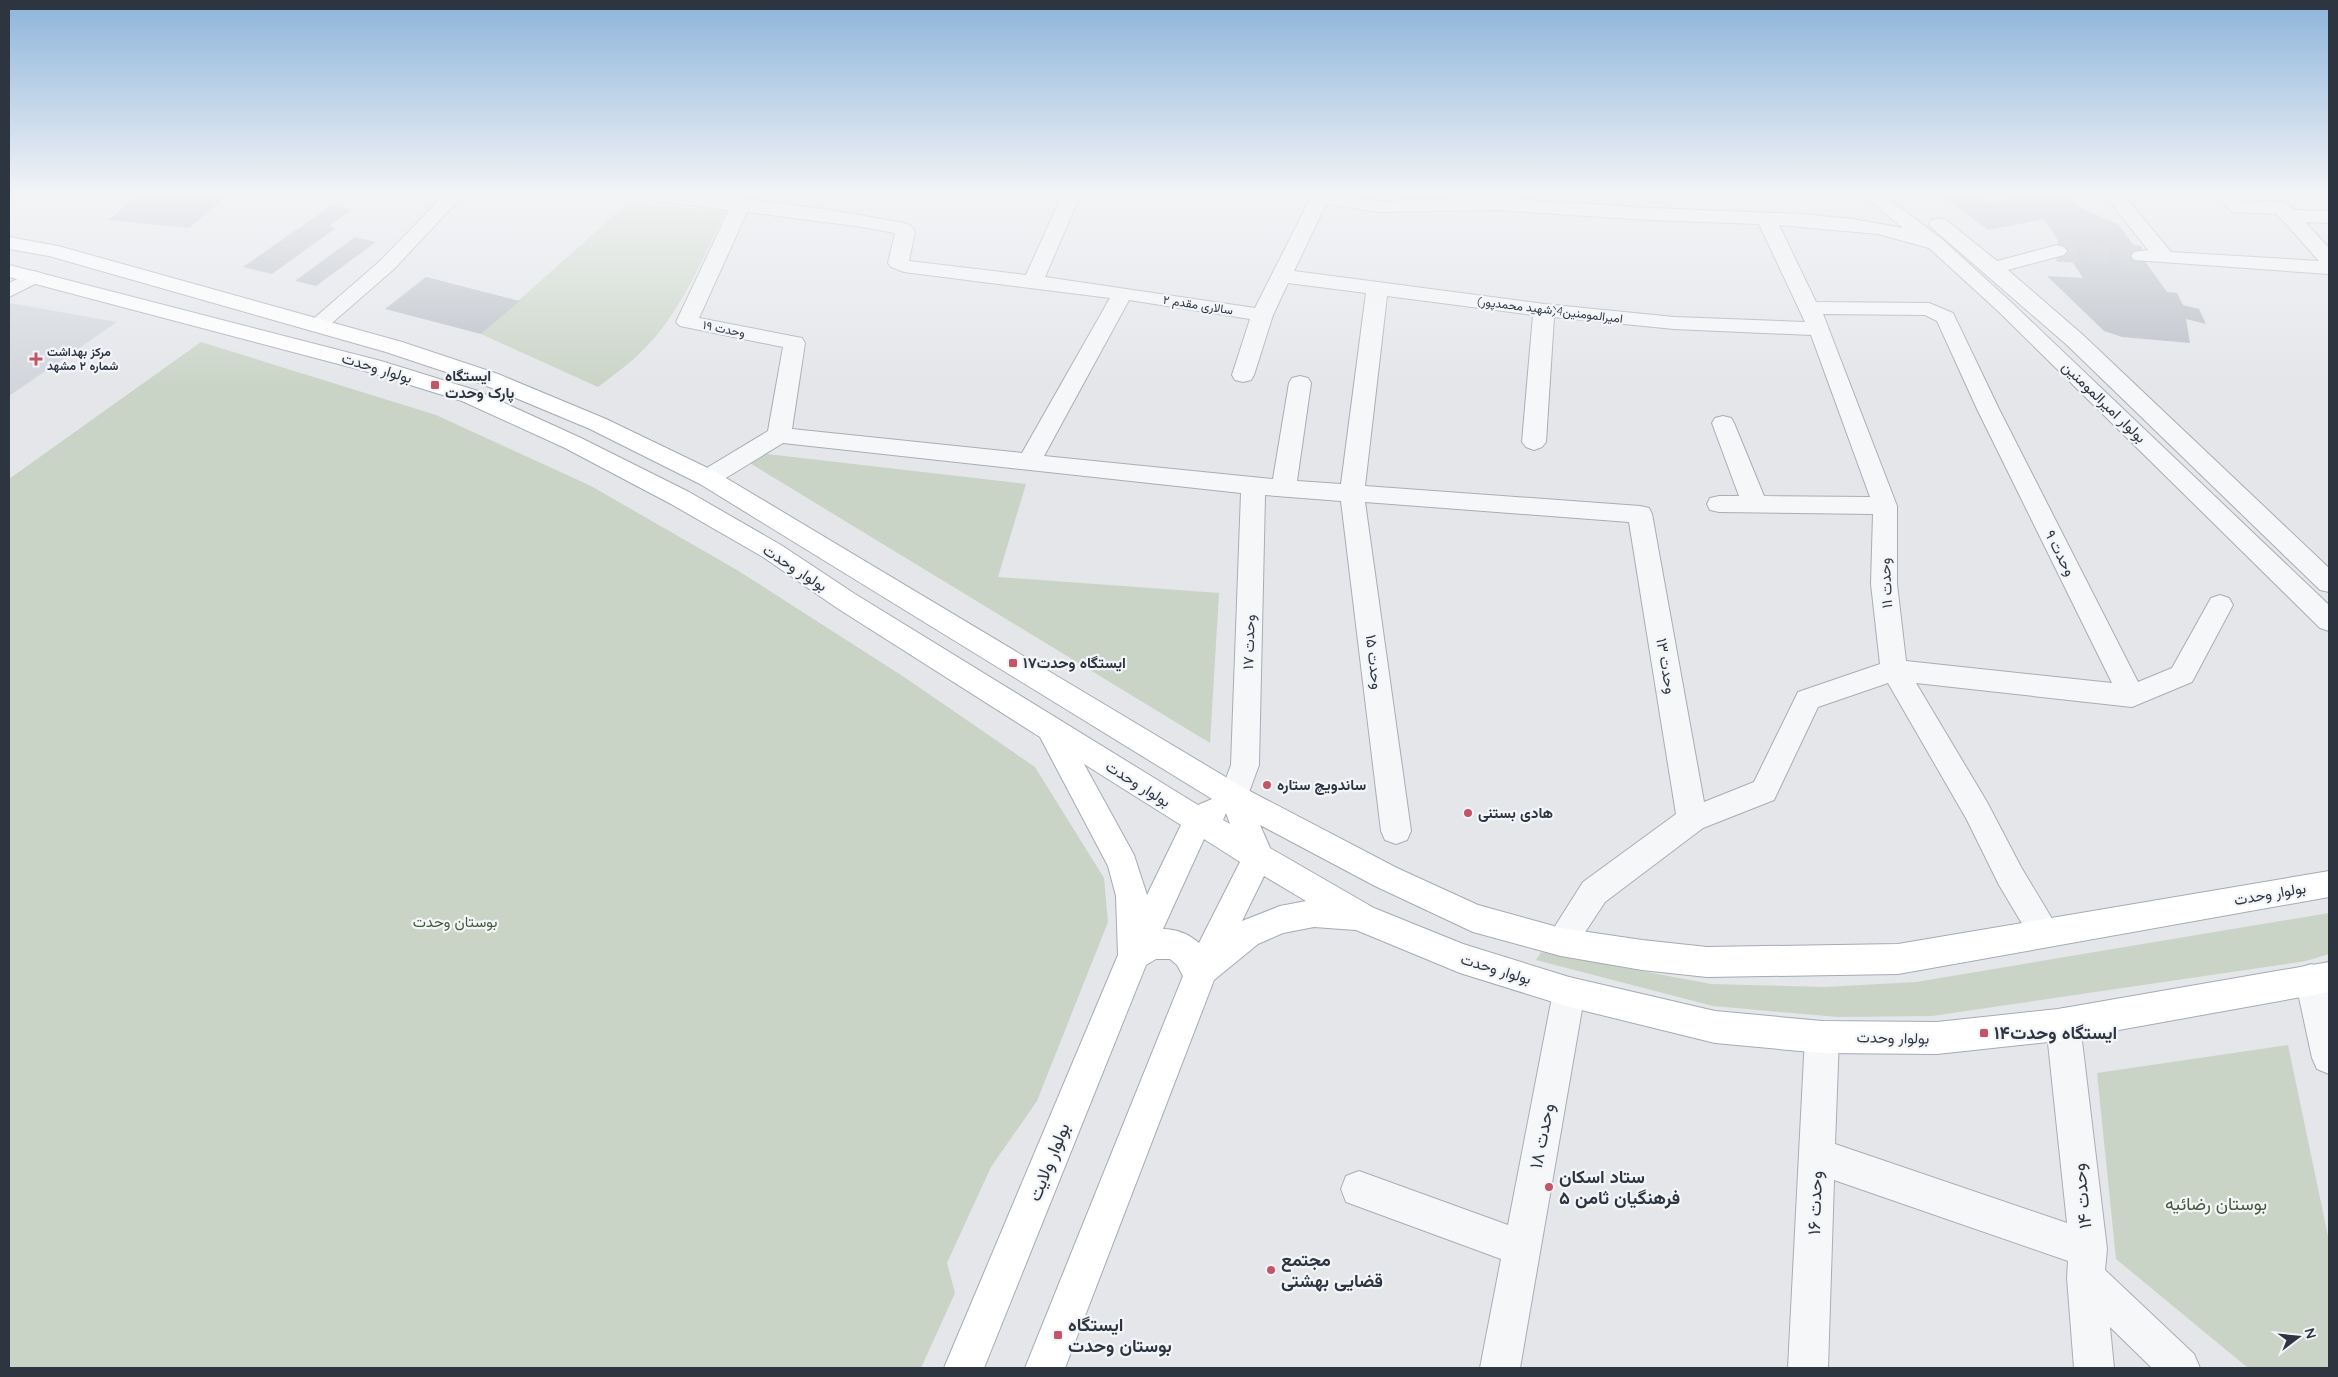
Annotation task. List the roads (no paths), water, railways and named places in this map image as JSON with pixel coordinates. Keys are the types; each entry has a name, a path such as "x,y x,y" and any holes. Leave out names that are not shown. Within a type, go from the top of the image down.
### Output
{"main road":[{"name":"بولوار وحدت","path":"77,257 394,347 490,379 598,424 708,478 1234,797 1386,877 1473,918 1561,942 1642,955 1707,962 1888,959 2329,884"},
{"name":"بولوار وحدت","path":"16,277 301,346 470,396 573,443 680,498 772,551 854,606 1198,821 1363,918 1460,958 1569,992 1716,1027 1822,1037 1937,1038 2063,1024 2320,978"},
{"name":"بولوار ولایت","path":"1052,730 1123,864 1132,896 1134,955"},
{"path":"1045,1368 1199,976 1258,857 1234,797 1198,821"},
{"name":"بولوار ولایت","path":"964,1368 1134,955 1198,821"},
{"path":"1199,976 1247,934 1280,920 1314,913 1363,918"},
{"path":"1134,955 1148,947 1167,943 1178,945 1194,961 1199,976"}],"street":[{"path":"318,325 394,257"},
{"name":"وحدت ۱۹","path":"717,257 687,322 794,343 778,435"},
{"name":"سالاری مقدم ۲","path":"901,257 900,265 1123,293 1262,315"},
{"path":"1033,282 1044,257"},
{"path":"1243,375 1262,315 1290,257"},
{"name":"وحدت ۱۱","path":"1785,257 1814,318 1885,506 1884,584 1894,670 1977,811 2010,876 2044,932"},
{"name":"بولوار امیرالمومنین","path":"1950,257 2069,368 2329,621"},
{"name":"بولوار امیرالمومنین","path":"1977,257 1993,268 2075,340 2329,583"},
{"path":"1993,268 2033,257"},
{"path":"2156,257 2329,268"},
{"name":"امیرالمومنین4(شهید محمدپور)","path":"1282,276 1544,310 1674,323 1814,318 1929,308 1946,318 1988,409"},
{"name":"وحدت ۱۵","path":"1377,288 1352,493 1396,831"},
{"path":"1029,462 1123,293"},
{"path":"1534,442 1544,310"},
{"path":"1284,488 1300,383"},
{"name":"وحدت ۹","path":"1988,409 2132,696"},
{"path":"1723,423 1755,505"},
{"path":"708,478 778,435 1253,486 1352,493"},
{"name":"وحدت ۱۷","path":"1234,797 1245,765 1253,486"},
{"name":"وحدت ۱۳","path":"1352,493 1640,514 1692,819"},
{"path":"1719,504 1885,506"},
{"path":"1561,942 1594,892 1692,819 1764,791 1808,700 1894,670 2132,696 2182,675 2220,605"},
{"path":"2320,978 2329,1058"},
{"name":"وحدت ۱۸","path":"1500,1368 1569,992"},
{"name":"وحدت ۱۴","path":"2063,1024 2087,1264 2094,1368"},
{"name":"وحدت ۱۶","path":"1808,1368 1822,1037"},
{"path":"1817,1156 2087,1264 2180,1368"},
{"path":"1359,1189 1521,1248"}],"place":[{"name":"مرکز بهداشت شماره ۲ مشهد","path":"36,359"},
{"name":"ایستگاه پارک وحدت","path":"435,385"},
{"name":"ایستگاه وحدت۱۷","path":"1013,663"},
{"name":"ساندویچ ستاره","path":"1267,785"},
{"name":"هادی بستنی","path":"1468,813"},
{"name":"ایستگاه وحدت۱۴","path":"1984,1033"},
{"name":"ستاد اسکان فرهنگیان ثامن ۵","path":"1549,1187"},
{"name":"مجتمع قضایی بهشتی","path":"1271,1270"},
{"name":"ایستگاه بوستان وحدت","path":"1058,1335"}],"park label":[{"name":"بوستان وحدت","path":"455,922"},
{"name":"بوستان رضائیه","path":"2216,1204"}]}
